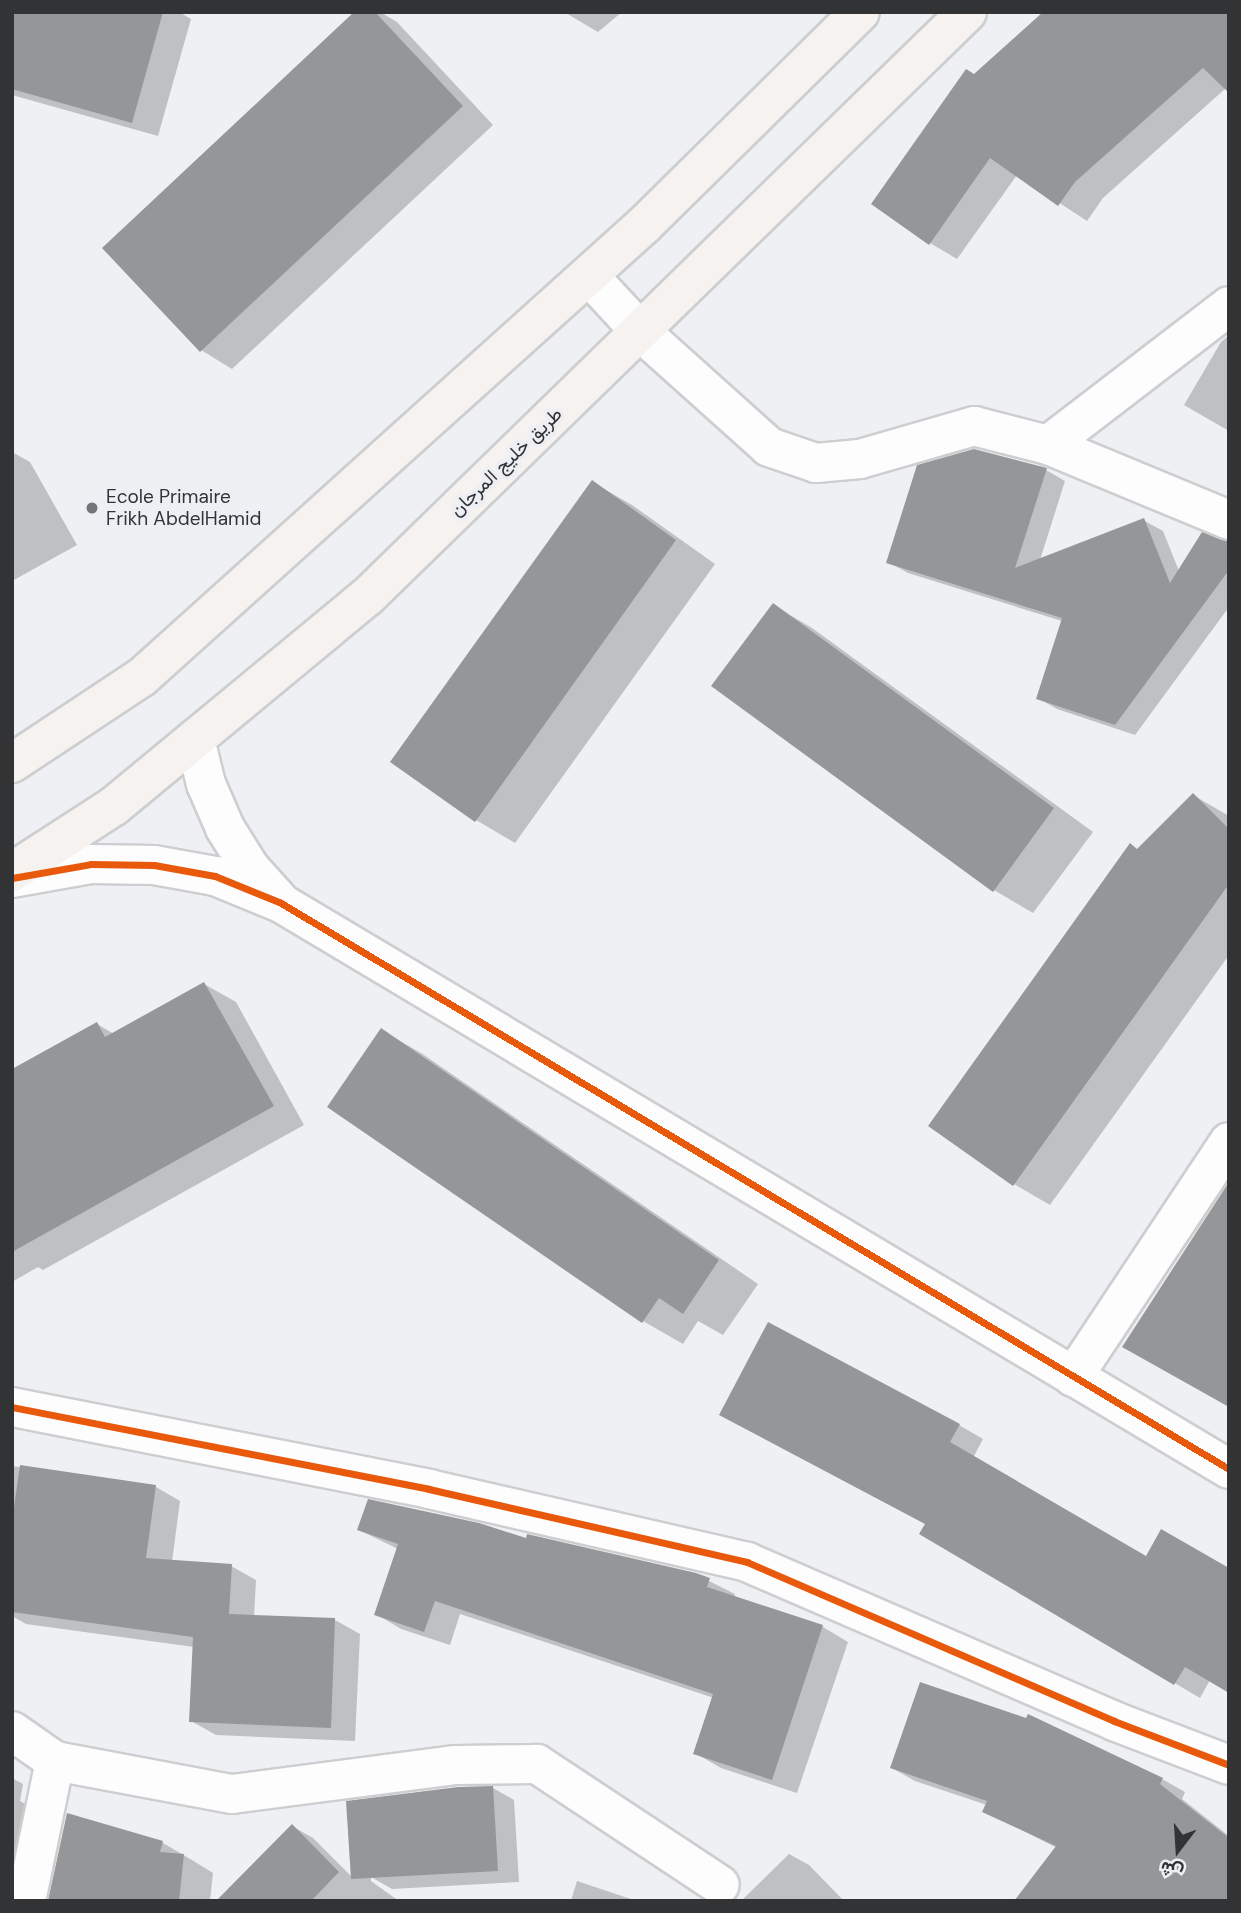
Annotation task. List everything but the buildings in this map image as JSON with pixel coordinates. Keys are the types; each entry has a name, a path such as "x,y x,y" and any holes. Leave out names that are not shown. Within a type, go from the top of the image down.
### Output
{"main road":[{"path":"12,763 142,677 589,276 860,12"},
{"name":"طريق خليج المرجان","path":"12,872 114,806 367,597 967,12"}],"street":[{"path":"589,276 641,332 769,447 816,463 860,459 974,426 1048,445 1229,520"},
{"path":"1048,445 1229,306"},
{"path":"195,739 206,784 225,828 250,868 281,903"},
{"path":"12,878 91,864 154,865 215,876 281,903 1229,1469"},
{"path":"1073,1377 1229,1142"},
{"path":"12,1407 429,1489 747,1562 1114,1721 1229,1765"},
{"path":"12,1731 55,1761 232,1794 456,1765 537,1764 720,1885"},
{"path":"26,1901 55,1761"}],"cycle path":[{"path":"12,878 91,864 154,865 215,876 281,903 1229,1469"},
{"path":"12,1407 429,1489 747,1562 1114,1721 1229,1765"}],"place":[{"name":"Ecole Primaire Frikh AbdelHamid","path":"92,508"}]}
